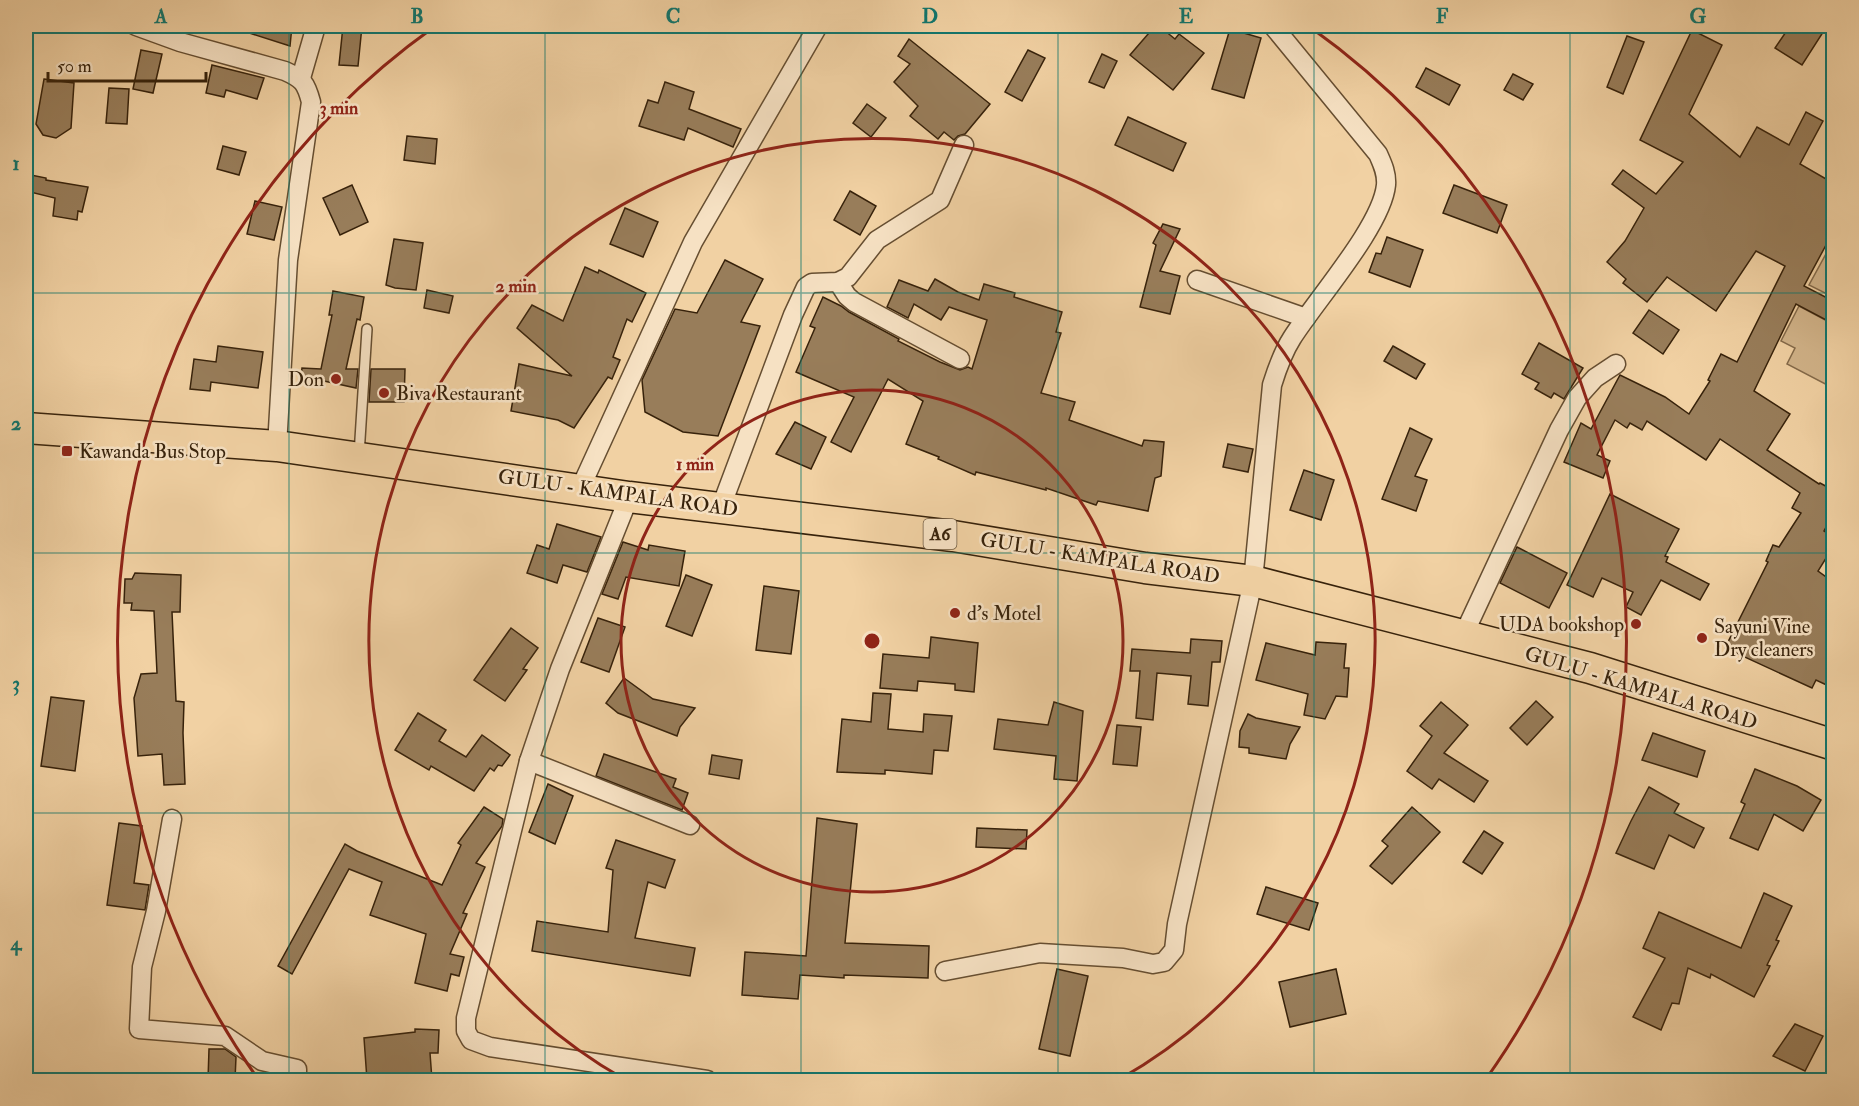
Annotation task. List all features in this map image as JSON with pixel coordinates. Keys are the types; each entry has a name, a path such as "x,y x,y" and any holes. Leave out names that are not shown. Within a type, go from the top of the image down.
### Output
{"main road":[{"name":"GULU - KAMPALA ROAD","path":"26,428 277,446 629,497 953,536 1145,568 1253,581 1590,668 1833,746"}],"street":[{"path":"136,26 180,42 285,71 301,78 308,88 311,102 288,260 277,446"},
{"path":"301,78 316,26"},
{"path":"580,489 693,242 818,26"},
{"path":"945,971 1040,953 1123,958 1152,964 1164,962 1174,950 1177,924 1253,581 1272,384 1286,349 1378,211 1386,185 1384,169 1378,154 1273,26"},
{"path":"721,507 806,287 812,283 838,282 848,277 877,240 940,200 964,145"},
{"path":"1197,280 1306,318"},
{"path":"838,282 854,302 960,359"},
{"path":"1462,636 1559,430 1577,398 1595,378 1616,364"},
{"path":"629,497 560,669 529,761 466,1018 466,1031 471,1041 490,1047 707,1080"},
{"path":"529,761 690,825"},
{"path":"172,819 156,911 142,968 140,1029 225,1036 262,1061 297,1069 297,1080"}],"lane":[{"path":"358,458 367,329"}],"shaded area":[{"path":"1833,241 1834,297 1809,285"},
{"path":"1799,306 1827,321 1833,310 1833,388 1787,364 1795,348 1781,341"}],"building":[{"path":"237,26 292,26 290,46 237,29"},
{"path":"343,26 362,26 358,66 339,65"},
{"path":"1155,26 1159,26 1175,39 1179,34 1204,53 1173,90 1130,55"},
{"path":"1790,26 1827,26 1802,65 1775,48"},
{"path":"1230,29 1261,38 1244,98 1212,89"},
{"path":"1692,30 1722,45 1689,114 1740,157 1757,127 1789,145 1806,112 1823,121 1800,164 1833,183 1833,232 1804,286 1833,301 1833,312 1828,321 1796,304 1754,391 1790,414 1767,450 1819,484 1833,490 1833,514 1824,531 1833,537 1833,547 1818,571 1833,582 1833,688 1816,680 1812,688 1725,648 1768,562 1766,561 1773,545 1779,547 1801,513 1792,508 1800,493 1720,439 1706,460 1647,421 1642,430 1630,423 1627,428 1615,420 1597,455 1610,461 1603,478 1564,462 1581,423 1591,429 1620,375 1665,397 1689,414 1710,381 1708,380 1721,354 1737,362 1785,266 1756,251 1716,311 1667,277 1647,302 1623,283 1626,279 1607,262 1625,241 1644,208 1612,184 1623,170 1656,194 1683,162 1640,140"},
{"path":"1627,36 1644,42 1623,94 1607,87"},
{"path":"909,39 990,104 965,134 954,140 944,132 938,139 910,116 918,106 894,82 910,64 898,56"},
{"path":"141,50 162,54 153,93 133,89"},
{"path":"1028,50 1045,58 1022,101 1005,92"},
{"path":"1102,54 1117,61 1104,88 1089,82"},
{"path":"212,65 264,78 257,99 226,90 224,97 206,93"},
{"path":"1426,68 1460,85 1449,105 1416,87"},
{"path":"1513,74 1533,84 1523,100 1504,90"},
{"path":"44,79 74,83 71,128 56,138 43,135 36,124"},
{"path":"665,82 694,92 689,109 741,129 733,147 688,128 684,140 639,126 648,100 658,103"},
{"path":"109,88 129,89 127,124 106,123"},
{"path":"867,104 886,118 871,137 853,123"},
{"path":"1128,117 1186,143 1173,171 1115,145"},
{"path":"407,136 437,139 435,164 404,160"},
{"path":"223,146 246,152 239,175 217,169"},
{"path":"26,174 88,187 82,212 78,211 77,220 53,216 55,198 26,191"},
{"path":"352,185 368,222 340,235 323,198"},
{"path":"1454,185 1507,205 1497,233 1443,213"},
{"path":"850,191 876,206 860,235 834,220"},
{"path":"255,201 282,207 274,240 247,234"},
{"path":"625,208 658,222 643,257 610,244"},
{"path":"1163,224 1180,229 1160,271 1180,276 1170,314 1140,307 1156,245 1153,243"},
{"path":"1387,237 1423,250 1410,287 1369,272 1376,253 1381,254"},
{"path":"394,239 423,243 416,290 386,285"},
{"path":"725,260 763,279 741,322 760,326 718,436 683,432 645,412 642,380 675,309 697,313"},
{"path":"585,267 598,273 599,270 646,293 632,322 627,319 613,357 620,360 612,379 608,377 574,428 558,420 511,411 519,364 572,376 517,328 532,305 563,321"},
{"path":"935,279 958,292 979,300 984,284 1015,293 1014,297 1062,312 1056,332 1061,333 1041,393 1075,402 1069,420 1142,446 1144,440 1164,442 1161,476 1155,478 1148,511 1098,501 1096,505 1046,488 1046,490 976,472 975,475 906,444 923,401 888,379 851,452 831,442 854,397 796,372 815,328 810,326 823,297 899,339 898,341 940,362 960,370 968,367 972,369 987,320 949,307 941,320 914,304 908,318 887,307 899,280 928,291"},
{"path":"427,290 453,296 449,313 424,308"},
{"path":"333,291 364,297 346,369 358,369 356,388 301,376 302,368 321,369 332,315 329,315"},
{"path":"1649,310 1679,330 1663,354 1633,333"},
{"path":"1539,343 1583,368 1564,399 1554,393 1551,398 1535,389 1539,383 1522,374"},
{"path":"218,346 263,352 258,388 211,382 210,391 190,389 194,359 216,362"},
{"path":"1393,346 1425,364 1416,379 1384,361"},
{"path":"371,369 405,369 404,402 369,402"},
{"path":"795,422 826,437 811,469 776,454"},
{"path":"1410,428 1432,439 1415,476 1427,480 1416,511 1382,499"},
{"path":"1228,444 1253,449 1248,472 1223,467"},
{"path":"1304,470 1334,480 1321,520 1290,510"},
{"path":"1610,494 1679,529 1665,556 1668,557 1666,562 1709,584 1700,600 1661,580 1641,615 1626,607 1633,592 1602,578 1593,597 1567,585"},
{"path":"557,524 601,537 587,572 563,565 557,583 527,573 537,545 549,549"},
{"path":"623,542 648,550 649,545 685,551 679,586 626,577 618,599 602,594"},
{"path":"1517,547 1567,573 1549,608 1500,583"},
{"path":"135,573 181,575 180,612 172,612 176,701 184,702 185,784 164,785 162,754 138,756 134,698 141,674 157,673 154,611 131,610 132,603 124,603 125,579 132,579"},
{"path":"686,575 712,585 692,636 666,626"},
{"path":"764,586 799,591 791,654 756,650"},
{"path":"598,618 625,627 609,672 581,662"},
{"path":"511,628 538,648 523,669 527,670 505,701 474,680"},
{"path":"931,637 978,643 974,692 955,690 955,684 918,681 917,691 880,688 883,654 929,658"},
{"path":"1191,639 1222,641 1220,662 1212,662 1208,706 1188,704 1191,676 1157,673 1153,720 1136,718 1140,671 1130,671 1132,649 1190,653"},
{"path":"1316,642 1346,644 1344,668 1349,668 1347,697 1336,696 1325,719 1304,715 1308,694 1256,680 1266,643 1315,655"},
{"path":"624,678 653,699 695,708 680,727 677,736 618,713 606,703"},
{"path":"873,693 891,694 888,729 923,732 924,714 952,716 948,751 934,750 932,774 885,770 885,774 837,772 842,719 871,722"},
{"path":"51,697 84,701 75,771 41,766"},
{"path":"1536,701 1553,717 1527,745 1510,728"},
{"path":"1054,702 1083,711 1077,781 1054,779 1056,756 994,749 998,719 1048,725"},
{"path":"1441,702 1468,725 1444,753 1488,781 1474,802 1439,779 1432,789 1407,771 1432,736 1420,726"},
{"path":"418,713 446,730 439,741 466,757 482,735 510,755 502,766 498,765 494,771 490,768 474,791 431,766 429,770 395,750"},
{"path":"1248,714 1256,718 1300,727 1290,744 1286,759 1249,753 1249,748 1239,747 1240,731"},
{"path":"1117,725 1141,727 1137,766 1113,764"},
{"path":"1653,733 1705,751 1697,777 1642,760"},
{"path":"604,754 676,779 673,787 688,793 682,810 596,776"},
{"path":"712,755 742,760 739,779 709,774"},
{"path":"1755,769 1797,786 1821,800 1803,831 1774,814 1758,850 1730,838 1745,804 1741,802"},
{"path":"548,784 573,796 555,844 529,832"},
{"path":"1649,787 1679,804 1674,813 1704,828 1694,848 1669,835 1654,869 1616,853"},
{"path":"484,807 503,819 502,826 476,863 485,867 463,913 467,914 450,954 464,957 459,976 451,974 447,991 415,983 426,934 370,915 382,882 349,869 292,974 278,966 345,844 442,885 461,845 458,843"},
{"path":"1412,807 1440,832 1392,884 1370,866 1388,846 1382,841"},
{"path":"817,818 857,824 845,943 929,946 928,978 844,975 844,978 800,975 798,999 742,995 745,952 806,956"},
{"path":"119,823 142,826 134,883 149,885 145,910 107,905"},
{"path":"977,828 1027,830 1026,849 976,847"},
{"path":"1484,831 1503,843 1482,874 1463,862"},
{"path":"616,840 675,860 665,888 648,882 635,938 695,948 690,976 532,951 537,921 608,932 613,870 606,868"},
{"path":"1266,887 1318,903 1309,930 1257,914"},
{"path":"1764,893 1792,906 1776,940 1779,941 1767,965 1770,966 1754,997 1711,974 1710,978 1688,968 1679,1004 1672,1003 1661,1030 1633,1017 1665,958 1643,948 1659,912 1741,948"},
{"path":"1057,969 1088,976 1070,1056 1039,1049"},
{"path":"1336,969 1346,1014 1290,1027 1279,982"},
{"path":"1795,1024 1823,1036 1805,1071 1773,1056"},
{"path":"415,1029 439,1030 438,1053 430,1053 432,1080 367,1080 364,1038 415,1032"},
{"path":"209,1049 225,1049 236,1057 235,1080 208,1080"}],"place":[{"name":"Don","path":"336,379"},
{"name":"Biva Restaurant","path":"384,393"},
{"name":"Kawanda Bus Stop","path":"67,451"},
{"name":"d's Motel","path":"955,613"},
{"name":"UDA bookshop","path":"1636,624"},
{"name":"Sayuni Vine Dry cleaners","path":"1702,638"}]}
